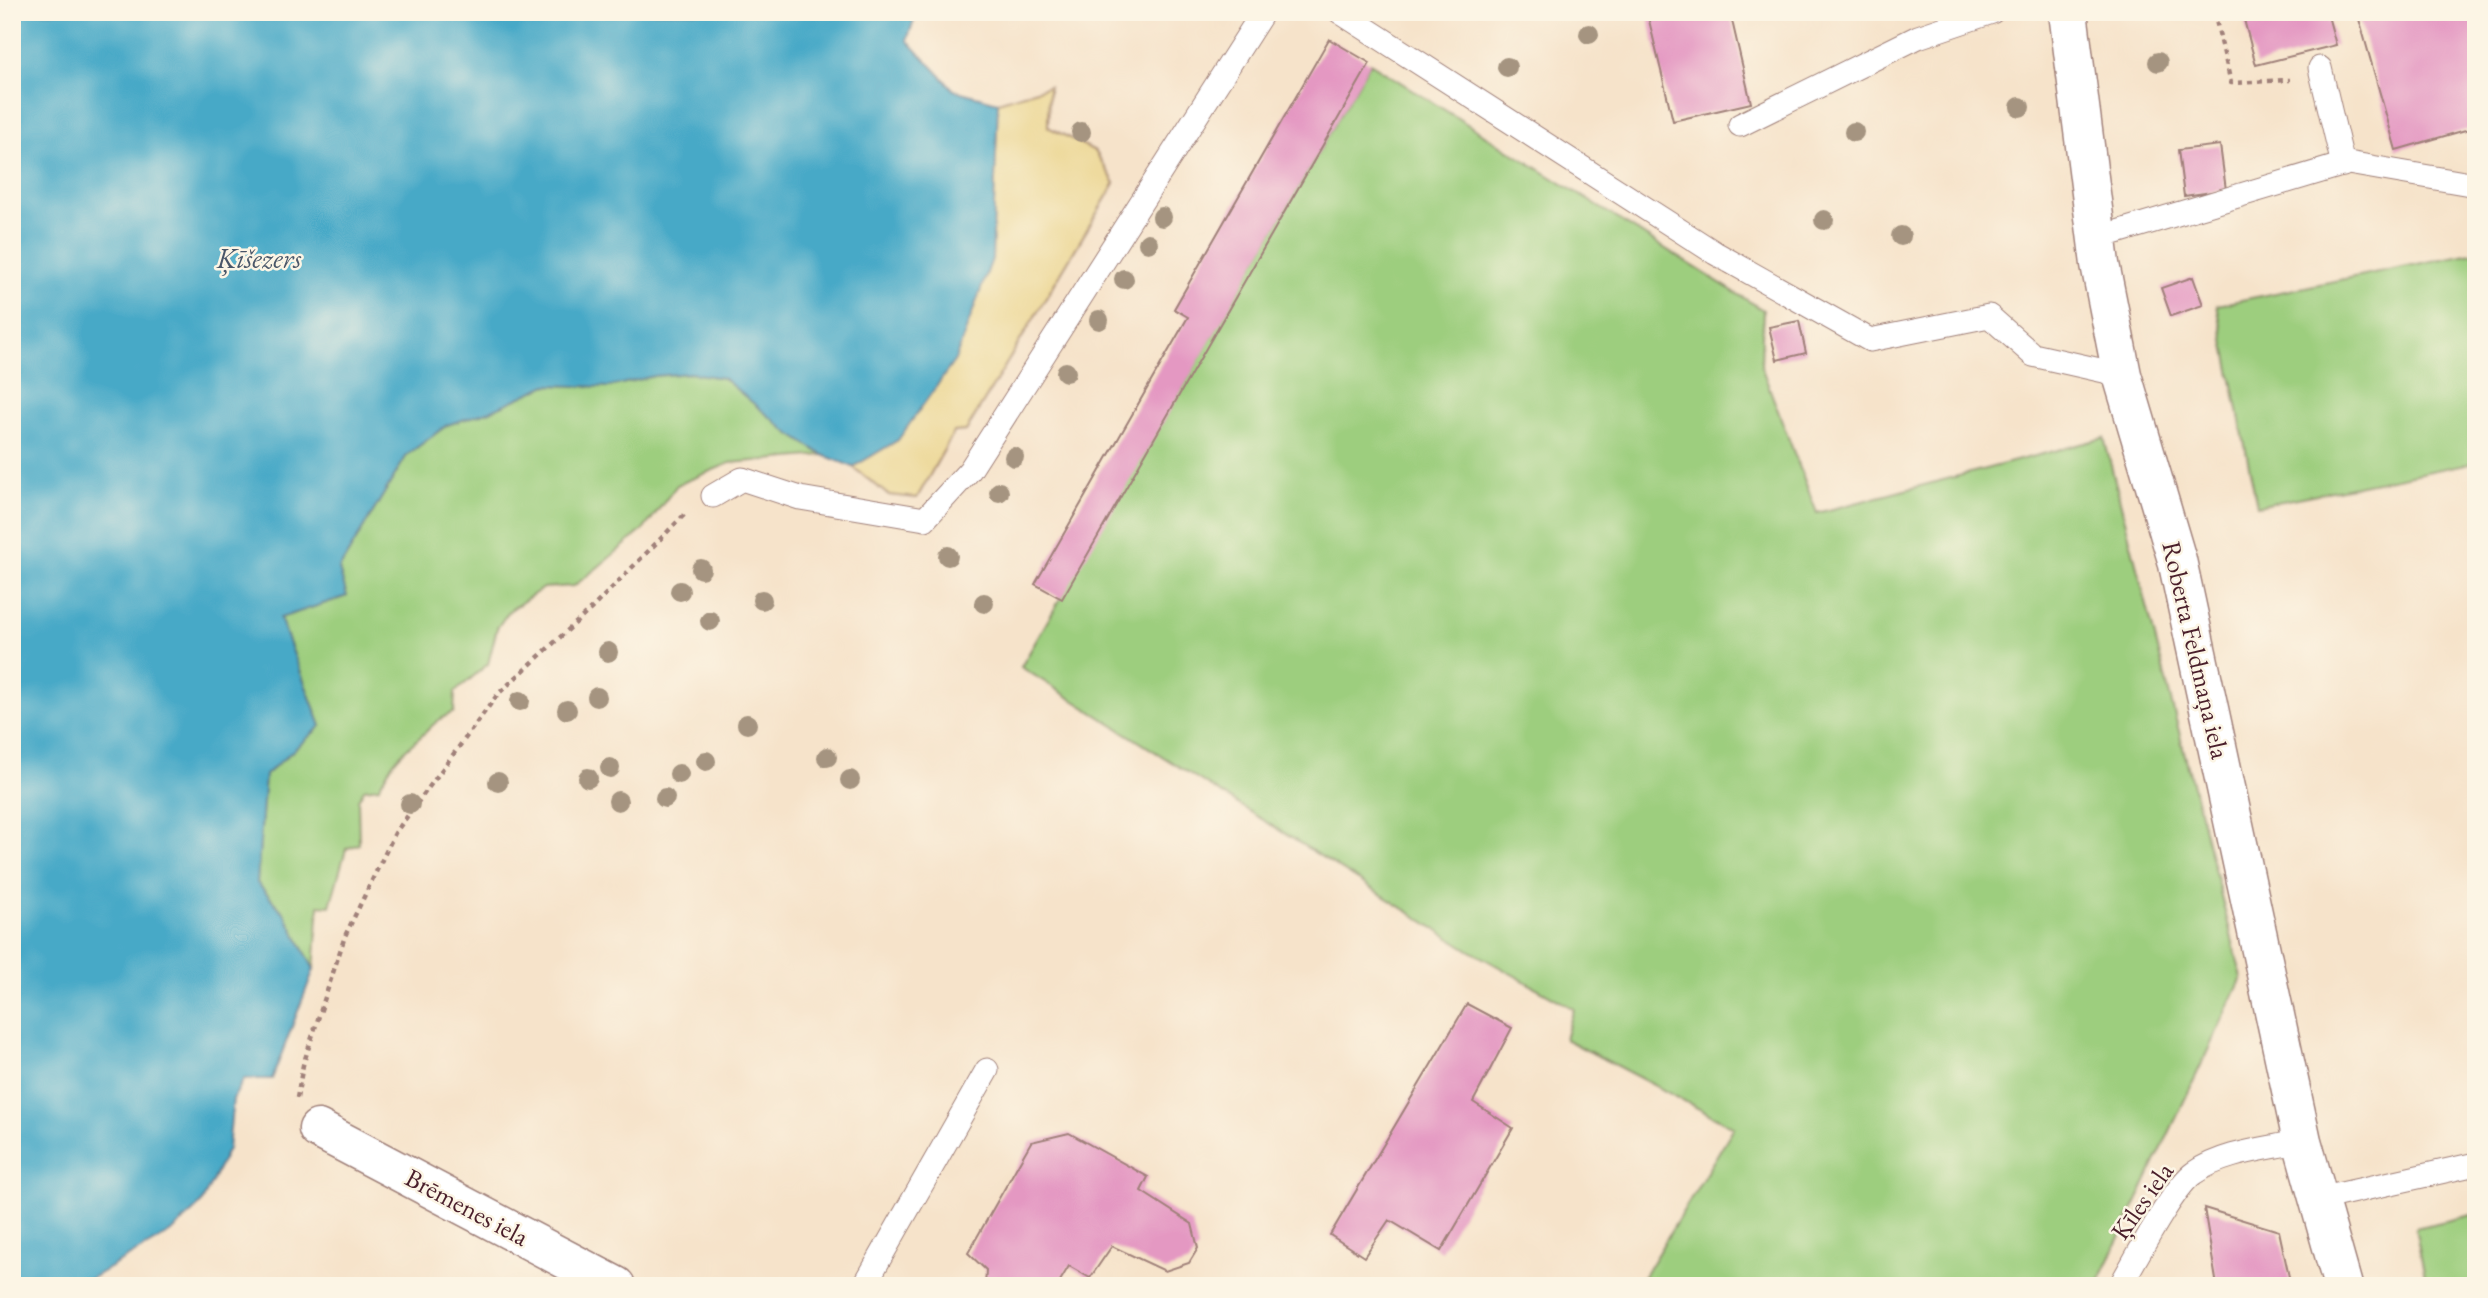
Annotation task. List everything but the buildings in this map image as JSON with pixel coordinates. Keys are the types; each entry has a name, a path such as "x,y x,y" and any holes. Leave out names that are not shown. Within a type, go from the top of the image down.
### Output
{"street":[{"name":"Roberta Feldmaņa iela","path":"2068,12 2097,238 2122,375 2177,560 2302,1141 2343,1286"},
{"name":"Brēmenes iela","path":"318,1129 616,1286"}],"lane":[{"path":"713,496 742,479 800,498 925,519 970,470 1263,12"},
{"path":"1340,12 1715,253 1870,340 1989,317 2033,355 2122,375"},
{"path":"1740,125 1918,37 1976,14"},
{"path":"2321,73 2343,165"},
{"path":"2097,238 2348,163 2470,184 2476,182"},
{"path":"864,1286 987,1070"},
{"name":"Ķīles iela","path":"2120,1286 2158,1220 2192,1174 2222,1158 2302,1141"},
{"path":"2319,1199 2476,1164"}],"path":[{"path":"2214,12 2231,83 2321,73"},
{"path":"318,1129 295,1111 303,1065 345,936 395,833 498,694 592,608 684,513 713,496"},
{"path":"2444,1286 2476,1275"}],"green space":[{"path":"1370,63 1763,310 1761,366 1817,513 2104,438 2242,978 2097,1286 1638,1286 1734,1127 1565,1039 1574,1009 1469,950 1021,667"},
{"path":"2476,252 2476,462 2257,506 2217,305"},
{"path":"690,373 723,378 789,433 823,455 730,463 677,485 644,529 574,586 543,588 509,611 497,628 488,664 455,692 454,712 438,721 405,750 379,787 364,789 358,800 359,844 346,849 330,906 319,905 314,969 285,914 257,883 265,775 321,726 280,618 347,596 339,569 407,455 447,425 490,411 547,385 609,387 654,376"},
{"path":"2476,1214 2476,1286 2427,1286 2415,1228"}],"sand":[{"path":"1049,86 1048,127 1095,151 1115,183 966,431 954,432 917,498 888,495 853,467 898,440 992,258 998,102"}],"water":[{"name":"Ķīšezers","path":"12,12 917,12 907,40 954,90 998,102 992,259 955,360 898,440 853,467 823,455 789,433 723,378 690,373 654,376 609,387 547,385 490,411 447,425 407,455 339,569 347,596 280,618 321,726 265,775 257,883 285,914 314,969 272,1079 244,1079 233,1099 228,1149 201,1204 173,1231 78,1286 12,1286"}]}
